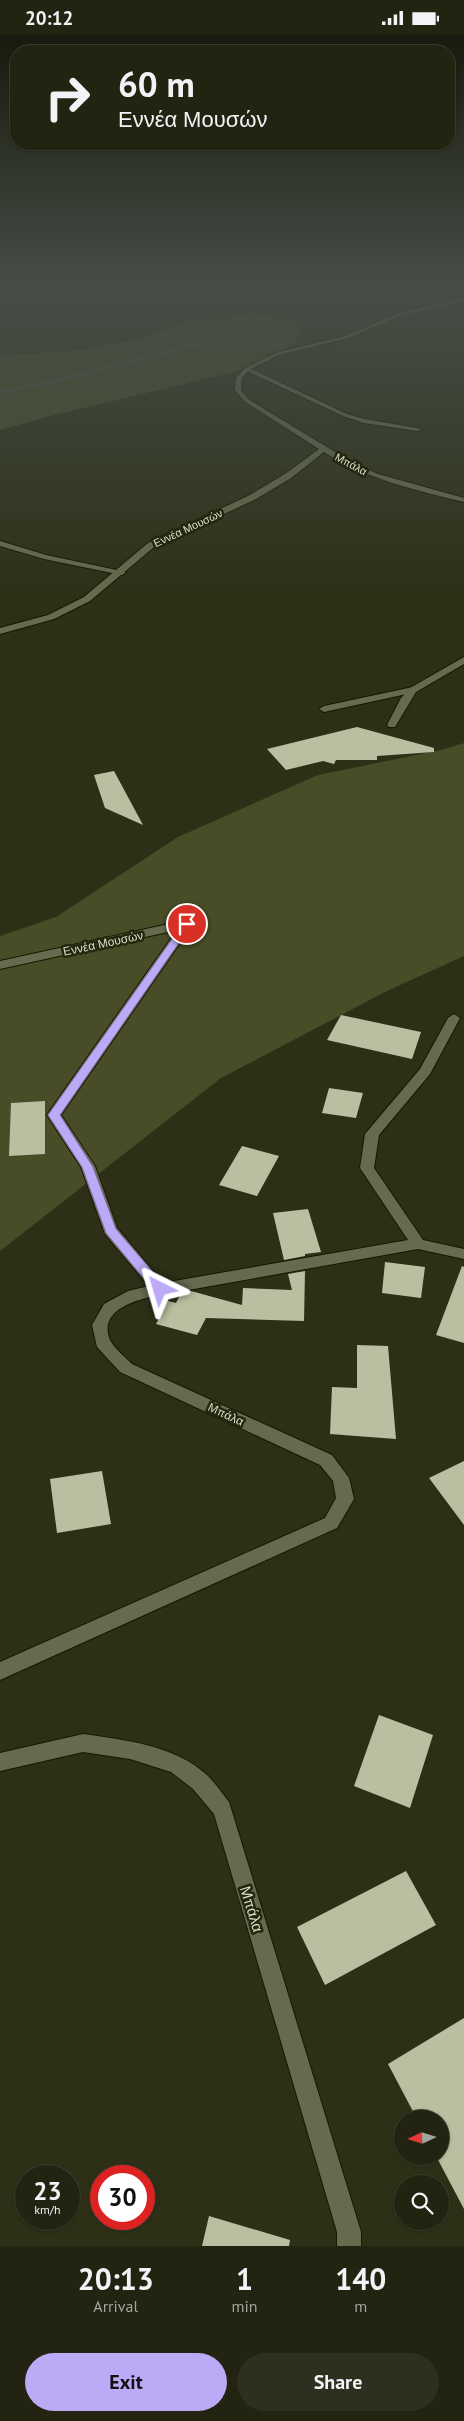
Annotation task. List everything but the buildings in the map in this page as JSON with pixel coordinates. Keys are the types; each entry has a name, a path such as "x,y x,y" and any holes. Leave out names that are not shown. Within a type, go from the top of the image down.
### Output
{"street":[{"name":"Μπάλα","path":"238,388 246,400 350,465 375,476 464,499"},
{"path":"288,388 345,415 371,423 418,429"},
{"name":"Εννέα Μουσών","path":"0,631 51,617 68,610 87,599 122,572 151,545 253,497 288,476 324,449"},
{"path":"375,476 399,487 464,505"},
{"path":"0,543 44,557 122,572"},
{"path":"392,725 406,698 413,691 464,660"},
{"path":"324,709 413,691"},
{"name":"Εννέα Μουσών","path":"0,965 187,924 54,1115 88,1167 110,1230 160,1289"},
{"path":"418,1244 367,1168 372,1134 425,1071 454,1018"},
{"name":"Μπάλα","path":"0,1671 331,1523 345,1499 341,1477 326,1460 126,1368 103,1343 100,1325 109,1308 133,1295 160,1289 418,1244 464,1254"},
{"name":"Μπάλα","path":"0,1762 83,1743 130,1750 176,1764 200,1782 222,1809 349,2232 349,2246"}],"green space":[{"path":"0,388 167,388 54,415 0,430"},
{"path":"464,743 464,956 387,991 221,1078 0,1251 0,936 56,917 178,837 318,775 441,750"}],"waterway":[{"path":"0,392 19,388"}],"route":[{"path":"160,1289 110,1230 88,1167 54,1115 187,924"}]}
